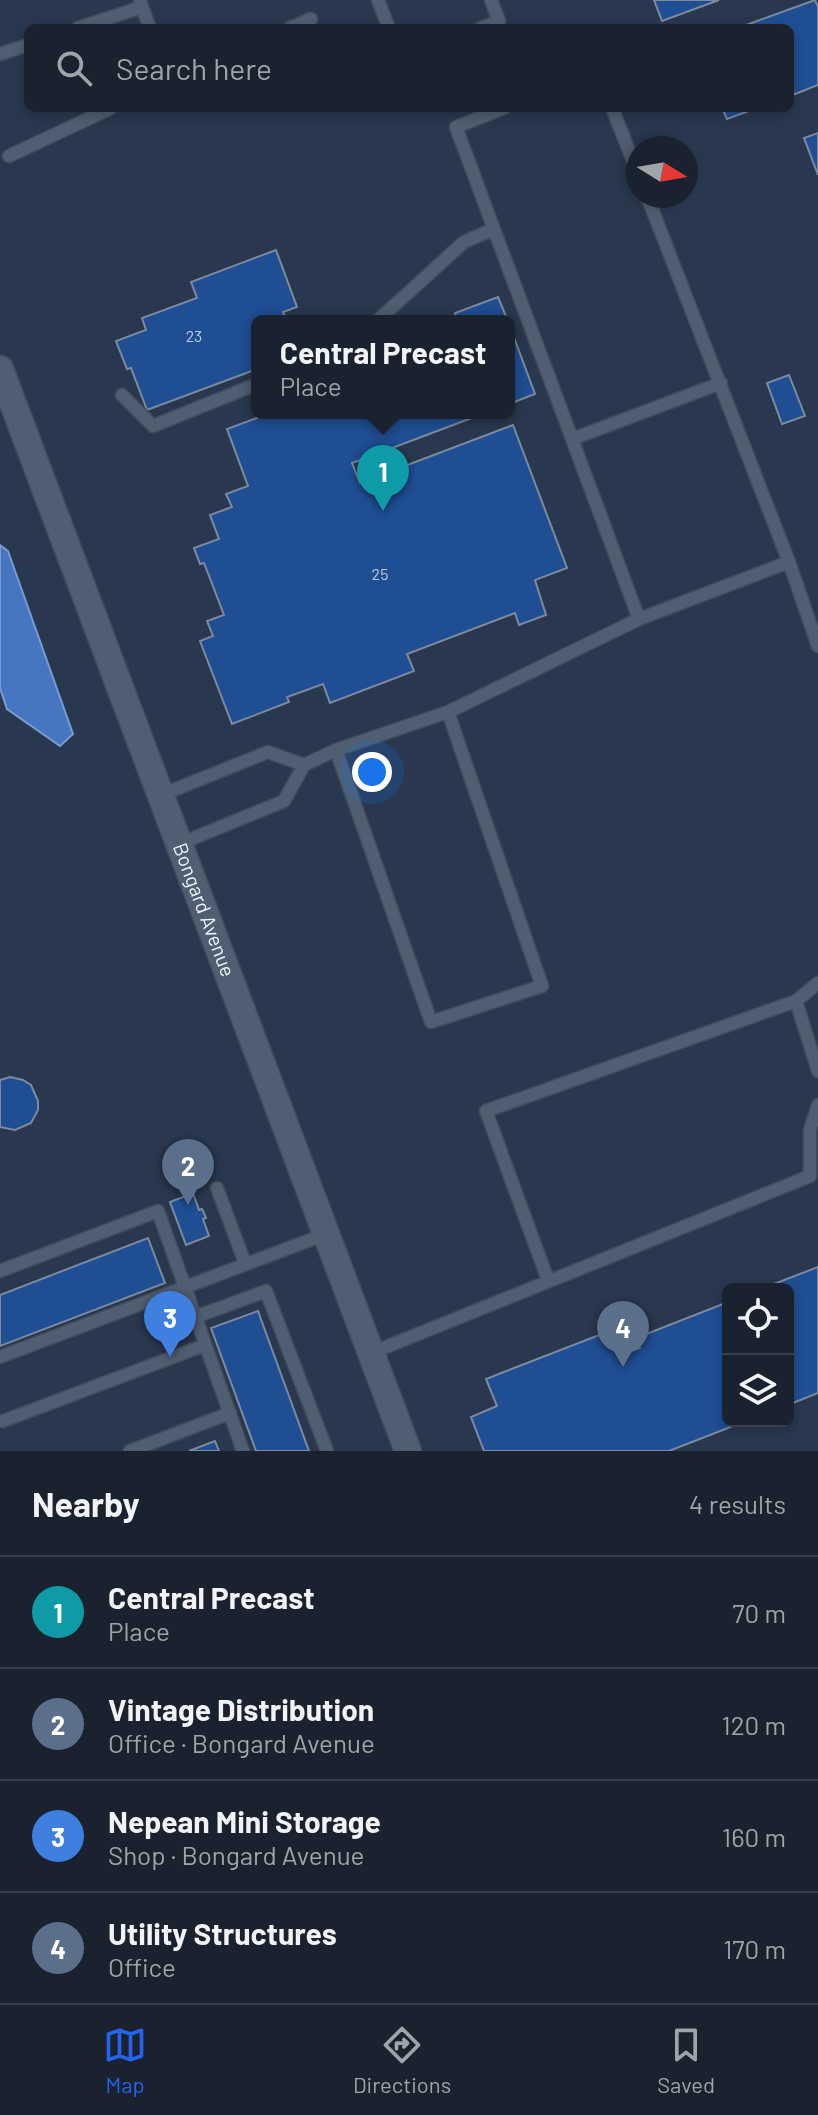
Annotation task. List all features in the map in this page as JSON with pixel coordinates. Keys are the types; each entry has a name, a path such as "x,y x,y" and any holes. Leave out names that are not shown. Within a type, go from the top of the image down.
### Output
{"street":[{"name":"Bongard Avenue","path":"0,369 408,1451"}],"lane":[{"path":"378,0 387,24"},
{"path":"491,0 499,21 491,24"},
{"path":"88,24 141,3 149,24"},
{"path":"299,24 311,19"},
{"path":"0,54 24,46"},
{"path":"9,156 102,112"},
{"path":"494,112 456,127 639,619"},
{"path":"614,112 626,143"},
{"path":"652,208 789,562 818,646"},
{"path":"384,315 464,242 494,229"},
{"path":"572,439 721,383"},
{"path":"122,395 153,426 251,386"},
{"path":"179,844 284,801 304,765 336,750 448,712 639,619 789,562"},
{"path":"336,750 431,1022 542,986 448,712"},
{"path":"161,795 268,752 304,765"},
{"path":"548,1280 486,1111 796,1001 818,983"},
{"path":"796,1001 818,1071"},
{"path":"371,1353 810,1176 810,1130 818,1105"},
{"path":"217,1188 245,1263"},
{"path":"0,1271 158,1211 243,1451"},
{"path":"0,1357 184,1285 326,1234"},
{"path":"195,1317 266,1291 327,1451"},
{"path":"3,1421 205,1345"},
{"path":"130,1451 230,1413"}],"shaded area":[{"path":"0,0 818,0 818,1451 0,1451"}],"water":[{"path":"0,545 8,551 73,734 60,746 7,709 0,688"}],"building":[{"path":"654,0 719,0 662,21"},
{"path":"815,0 818,7 818,85 794,94 794,24 749,24"},
{"path":"724,112 746,112 727,119"},
{"path":"818,133 818,175 804,138"},
{"path":"276,250 297,307 283,312 284,315 251,315 251,371 147,410 131,368 127,369 116,341 146,330 142,318 197,298 191,282"},
{"path":"498,297 506,315 456,315"},
{"path":"515,340 535,394 515,402"},
{"path":"789,375 805,416 782,424 767,383"},
{"path":"254,419 469,419 352,463 360,483 513,425 567,568 535,580 546,615 519,625 515,613 407,654 414,671 330,703 323,684 287,697 289,702 232,724 200,641 213,636 207,621 224,615 204,563 200,564 194,548 219,539 210,515 232,507 226,494 248,486 227,429"},
{"path":"10,1077 31,1085 38,1101 38,1110 31,1123 15,1130 0,1127 0,1080"},
{"path":"193,1193 199,1210 202,1209 206,1218 203,1219 209,1236 186,1245 170,1202"},
{"path":"148,1238 165,1283 0,1346 0,1295"},
{"path":"818,1267 818,1393 794,1403 794,1283 777,1283"},
{"path":"722,1304 722,1427 731,1427 669,1451 484,1451 471,1417 497,1406 486,1379 612,1330 622,1355 640,1348 636,1338"},
{"path":"258,1311 309,1451 256,1451 211,1328"},
{"path":"215,1441 219,1451 189,1451"}],"place":[{"name":"Central Precast","path":"383,511"},
{"name":"Vintage Distribution","path":"188,1205"},
{"name":"Nepean Mini Storage","path":"170,1357"},
{"name":"Utility Structures","path":"623,1367"}]}
